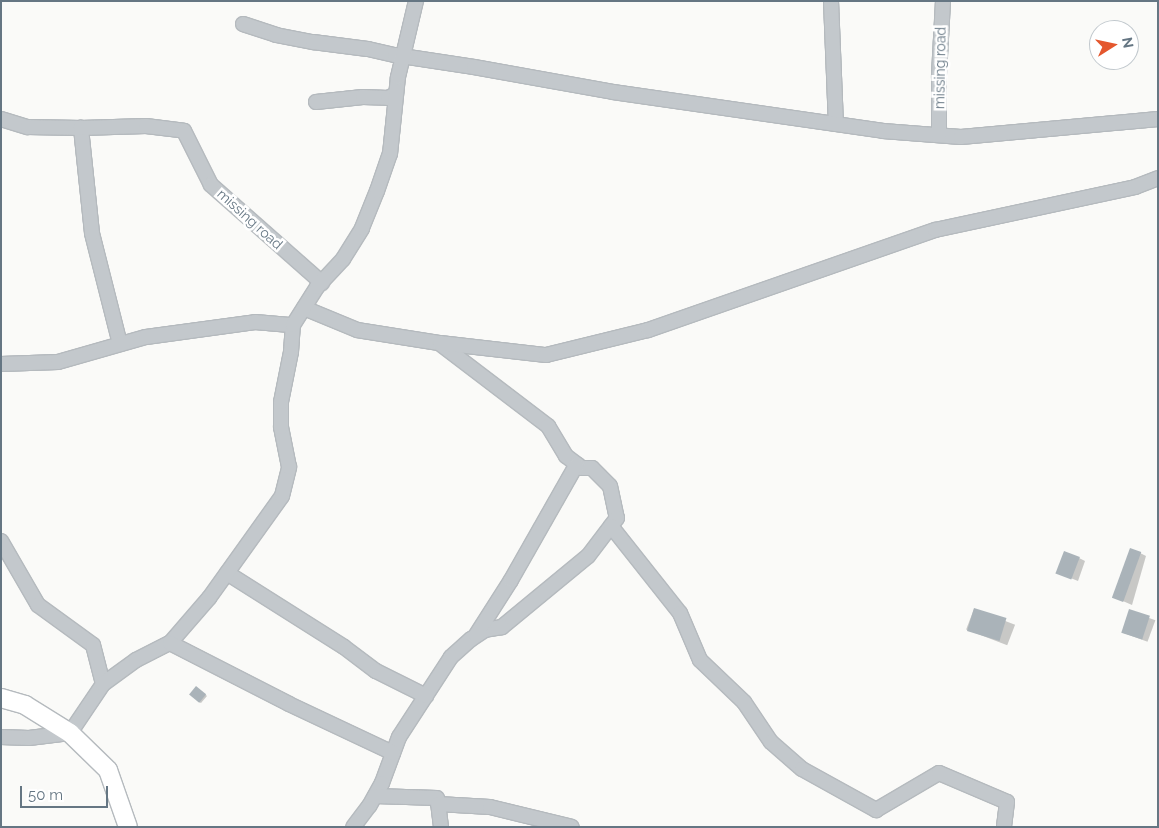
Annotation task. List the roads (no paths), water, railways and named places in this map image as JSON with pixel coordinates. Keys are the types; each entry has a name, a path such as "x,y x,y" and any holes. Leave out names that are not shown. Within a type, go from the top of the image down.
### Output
{"main road":[{"path":"1,698 25,705 70,733 108,770 128,827"}],"street":[{"path":"1,737 38,738 70,733 103,684 136,660 170,643 227,573 282,496 289,467 281,427 281,402 293,325 317,287 343,259 362,228 377,191 390,154 402,56 416,1"},
{"path":"831,1 836,124"},
{"name":"missing road","path":"939,135 939,75 943,1"},
{"path":"243,24 276,35 368,48 402,56 484,68 613,92 883,131 961,137 1158,119"},
{"path":"316,102 363,97 388,98 396,94"},
{"name":"missing road","path":"1,119 28,127 146,126 184,130 212,185 322,283"},
{"path":"81,128 92,233 120,344"},
{"path":"304,308 357,330 439,343 546,355 648,330 935,230 1135,188 1158,178"},
{"path":"1,364 58,362 146,337 255,322 293,325"},
{"path":"353,827 375,796 399,737 451,657 485,630 502,627 588,556 617,518 610,486 592,468 582,468 566,456 548,426 439,343"},
{"path":"475,637 511,580 577,464"},
{"path":"611,526 680,613 700,660 744,702 772,742 802,769 876,810 939,773 1007,802 1004,827"},
{"path":"1,541 6,546 38,605 93,645 103,684"},
{"path":"227,573 344,647 376,672 426,696"},
{"path":"170,643 290,704 393,753"},
{"path":"375,796 437,798"},
{"path":"441,827 438,804 490,807 572,827"}]}
